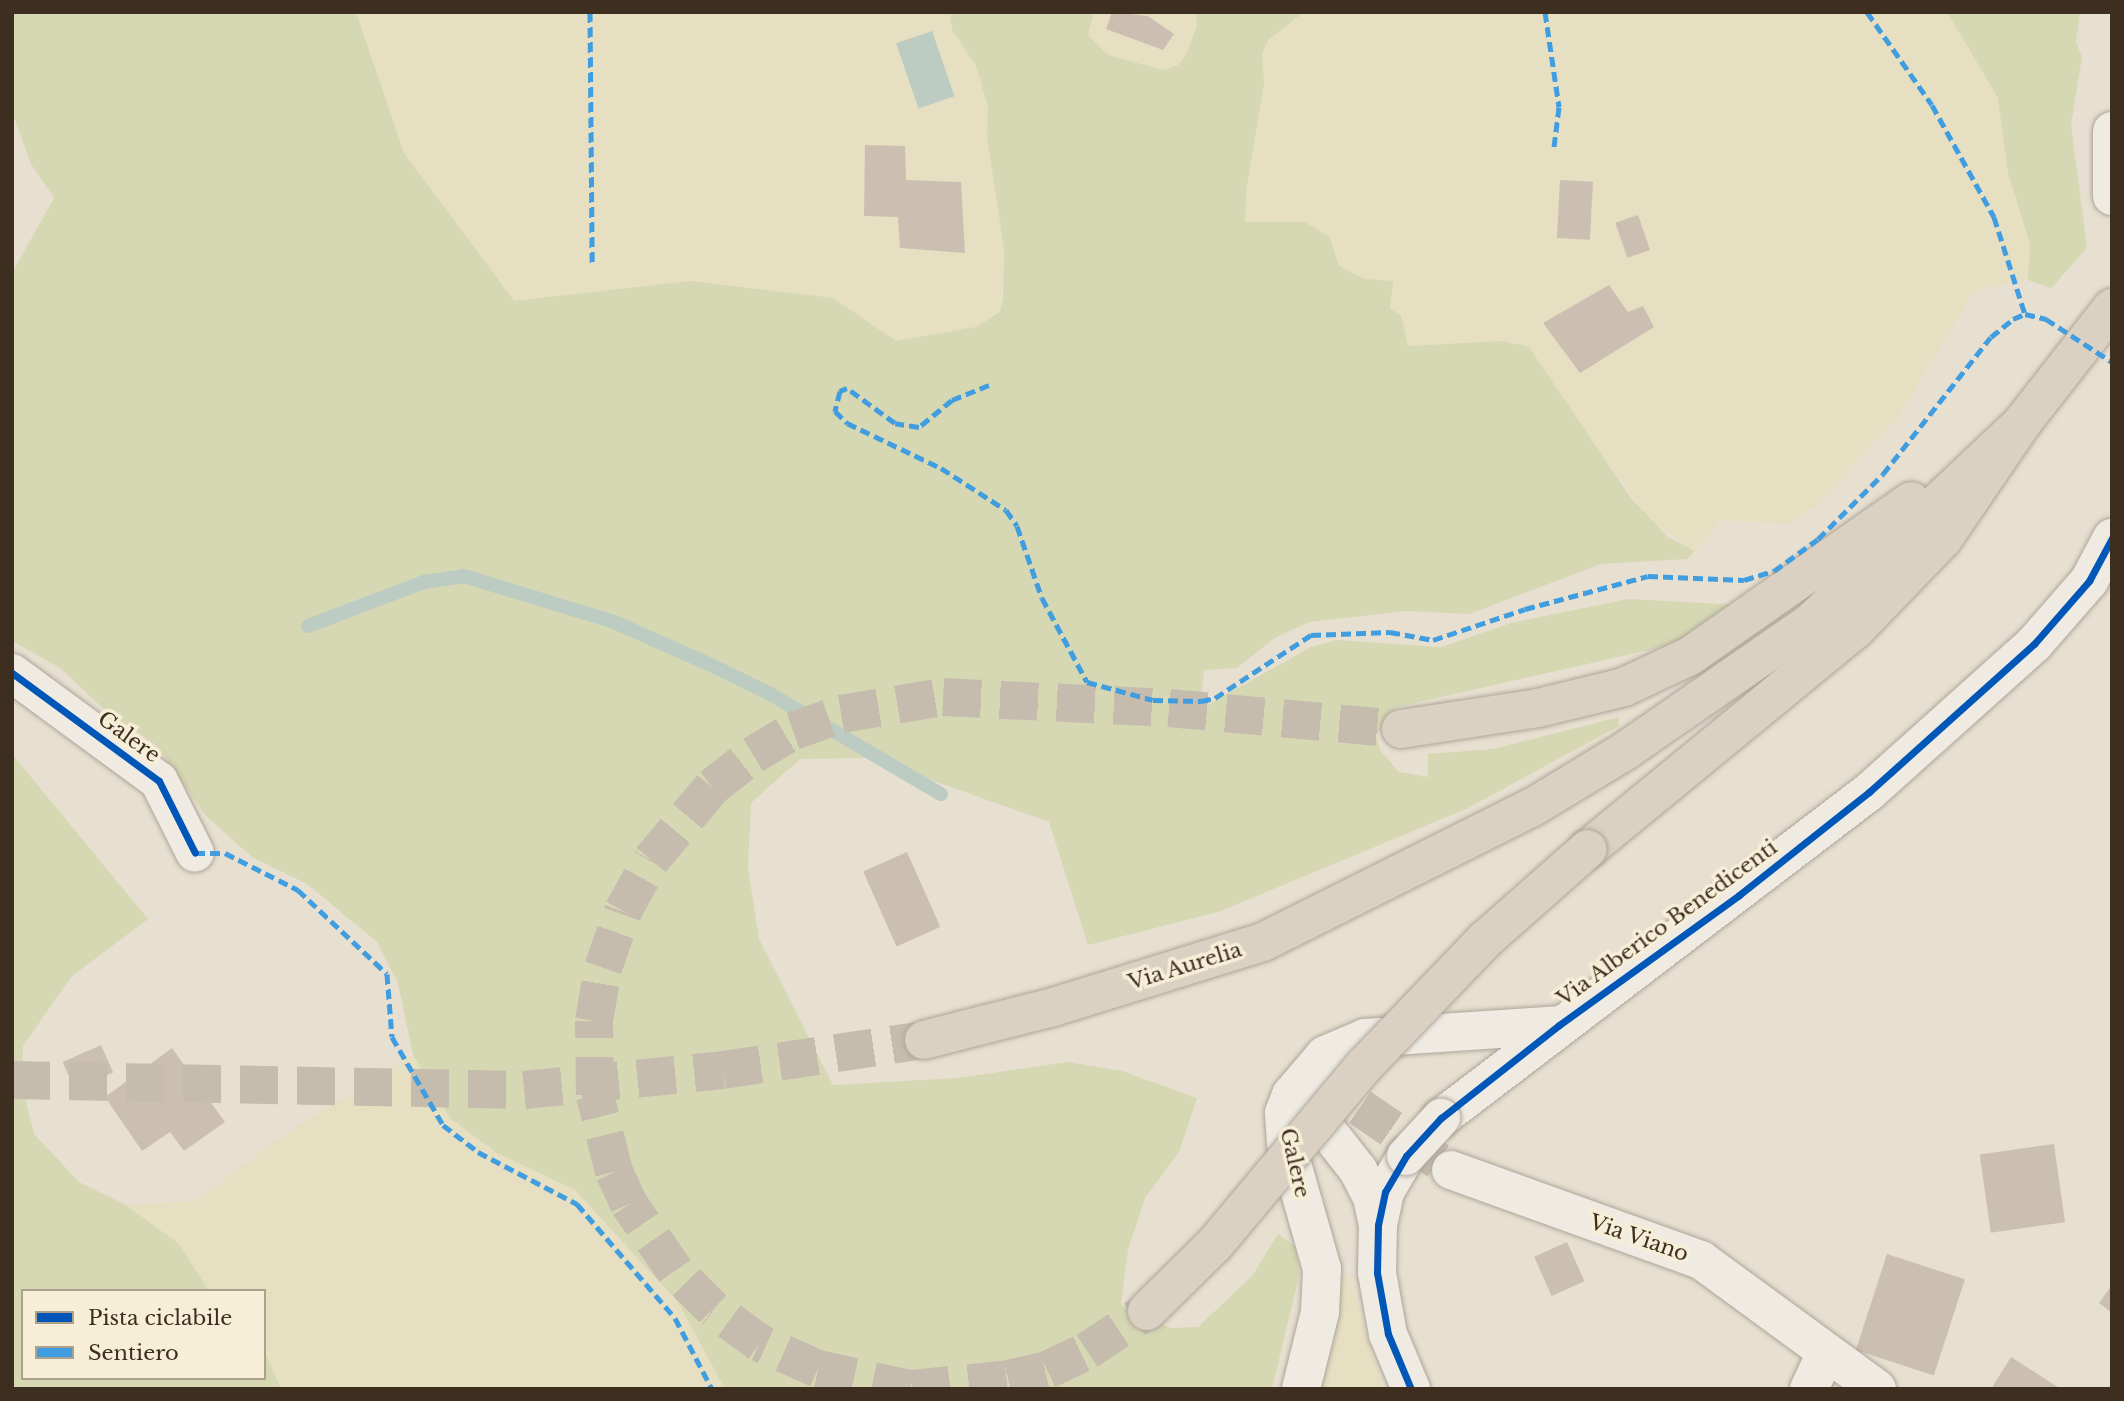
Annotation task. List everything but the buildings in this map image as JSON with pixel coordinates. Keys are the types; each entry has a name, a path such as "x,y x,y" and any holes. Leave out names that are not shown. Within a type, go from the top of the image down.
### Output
{"highway":[{"path":"1147,1311 1215,1244 1373,1057 1485,940 1588,849 1856,629 1943,539 2022,423 2103,320"},
{"path":"1401,729 1538,708 1624,687 1689,656 2022,423"},
{"name":"Via Aurelia","path":"924,1040 1050,1008 1263,942 1433,861 1625,751 1810,623 2022,423"}],"street":[{"path":"2112,131 2112,196"},
{"name":"Via Alberico Benedicenti","path":"1411,1389 1388,1334 1377,1273 1377,1225 1385,1192 1406,1156 1441,1118 1559,1025 1739,895 1869,792 2034,644 2089,581 2112,538"},
{"name":"Galere","path":"12,673 159,780 195,853"},
{"path":"1291,1094 1325,1055 1365,1038 1559,1025"},
{"name":"Galere","path":"1301,1389 1320,1312 1322,1269 1286,1143 1284,1113 1291,1094 1310,1109 1358,1170 1372,1197 1377,1225"},
{"name":"Via Viano","path":"1451,1170 1701,1260 1877,1389"},
{"path":"1809,1389 1826,1353"}],"shaded area":[{"path":"356,12 957,12 950,16 952,30 976,66 989,107 987,137 1004,249 1000,312 976,327 896,341 833,298 587,294 514,302 404,153"},
{"path":"1095,12 1196,12 1197,25 1187,53 1178,65 1163,70 1108,55 1088,35"},
{"path":"1304,12 1947,12 1998,98 2008,172 2030,244 2028,280 1975,290 1899,416 1819,502 1791,524 1720,520 1695,551 1652,522 1517,342 1408,346 1401,315 1390,310 1393,281 1365,279 1339,266 1330,237 1305,222 1245,222 1246,192 1264,83 1262,53 1269,39"},
{"path":"932,31 954,96 919,109 896,43"},
{"path":"413,1055 450,1118 497,1153 575,1190 678,1302 725,1389 281,1389 266,1355 266,1289 208,1289 179,1244 126,1205 195,1201 282,1136"},
{"path":"1333,1272 1349,1278 1384,1389 1314,1389"}],"green space":[{"path":"12,12 356,12 404,153 514,301 690,281 833,298 896,341 976,327 1000,312 1003,297 1004,249 987,137 988,107 976,66 952,30 950,16 957,12 1094,12 1088,35 1108,55 1163,70 1178,65 1187,53 1197,25 1196,12 1304,12 1269,39 1262,53 1264,83 1246,192 1245,222 1305,222 1330,237 1339,266 1365,279 1393,281 1390,309 1401,315 1408,346 1502,341 1529,347 1630,497 1668,537 1695,551 1687,559 1601,564 1469,614 1406,611 1309,622 1275,638 1237,668 1204,670 1200,709 1311,647 1336,640 1441,647 1511,623 1629,599 1740,605 1710,626 1667,646 1397,707 1376,735 1380,750 1399,772 1428,777 1428,754 1493,749 1619,717 1619,726 1466,809 1218,912 1088,945 1049,822 870,758 800,759 751,803 748,868 759,939 833,1085 957,1078 1068,1062 1122,1071 1197,1098 1179,1152 1145,1198 1128,1250 1121,1305 1171,1328 1198,1327 1252,1276 1278,1234 1296,1247 1299,1276 1272,1389 725,1389 678,1302 575,1190 497,1153 450,1118 413,1055 398,983 377,942 307,884 252,857 206,816 156,745 107,712 60,668 12,641 12,273 54,198 31,164 12,112"},
{"path":"1947,12 2080,12 2076,42 2082,57 2071,125 2087,248 2051,288 2028,280 2030,244 2008,172 1998,98"},
{"path":"12,754 148,919 71,977 23,1046 22,1085 34,1134 79,1182 126,1205 179,1244 208,1289 21,1289 21,1380 266,1380 266,1355 281,1389 12,1389"}],"waterway":[{"path":"308,626 424,582 464,576 614,622 709,664 772,695 941,794"}],"tunnel":[{"path":"910,1389 818,1369 760,1343 713,1309 675,1271 629,1204 614,1172 595,1095 594,1021 603,968 623,911 651,860 712,787 753,755 793,731 841,714 943,697 1169,708 1401,729"},
{"path":"12,1080 524,1090 723,1070 924,1040"},
{"path":"1313,1075 1451,1170"},
{"path":"912,1389 1008,1379 1047,1370 1087,1351 1147,1311"}],"marked path":[{"path":"590,12 592,266"},
{"path":"1545,12 1559,107 1554,147"},
{"path":"1867,12 1932,105 1994,217 2025,314"},
{"path":"989,385 952,400 919,427 895,423 847,388 840,391 835,411 847,423 941,468 1006,510 1017,526 1042,598 1087,682 1153,700 1201,701 1215,698 1311,635 1390,632 1433,640 1525,609 1648,576 1744,580 1774,571 1818,539 1883,474 1991,337 2013,319 2025,314 2046,319 2112,362"},
{"path":"195,853 225,853 298,890 387,974 392,1037 443,1125 478,1152 577,1204 675,1318 712,1389"}],"cycle path":[{"path":"1411,1389 1388,1334 1377,1273 1378,1225 1385,1192 1406,1156 1441,1118 1559,1025 1739,895 1869,792 2034,644 2089,581 2112,538"},
{"path":"12,673 159,781 195,853"}]}
